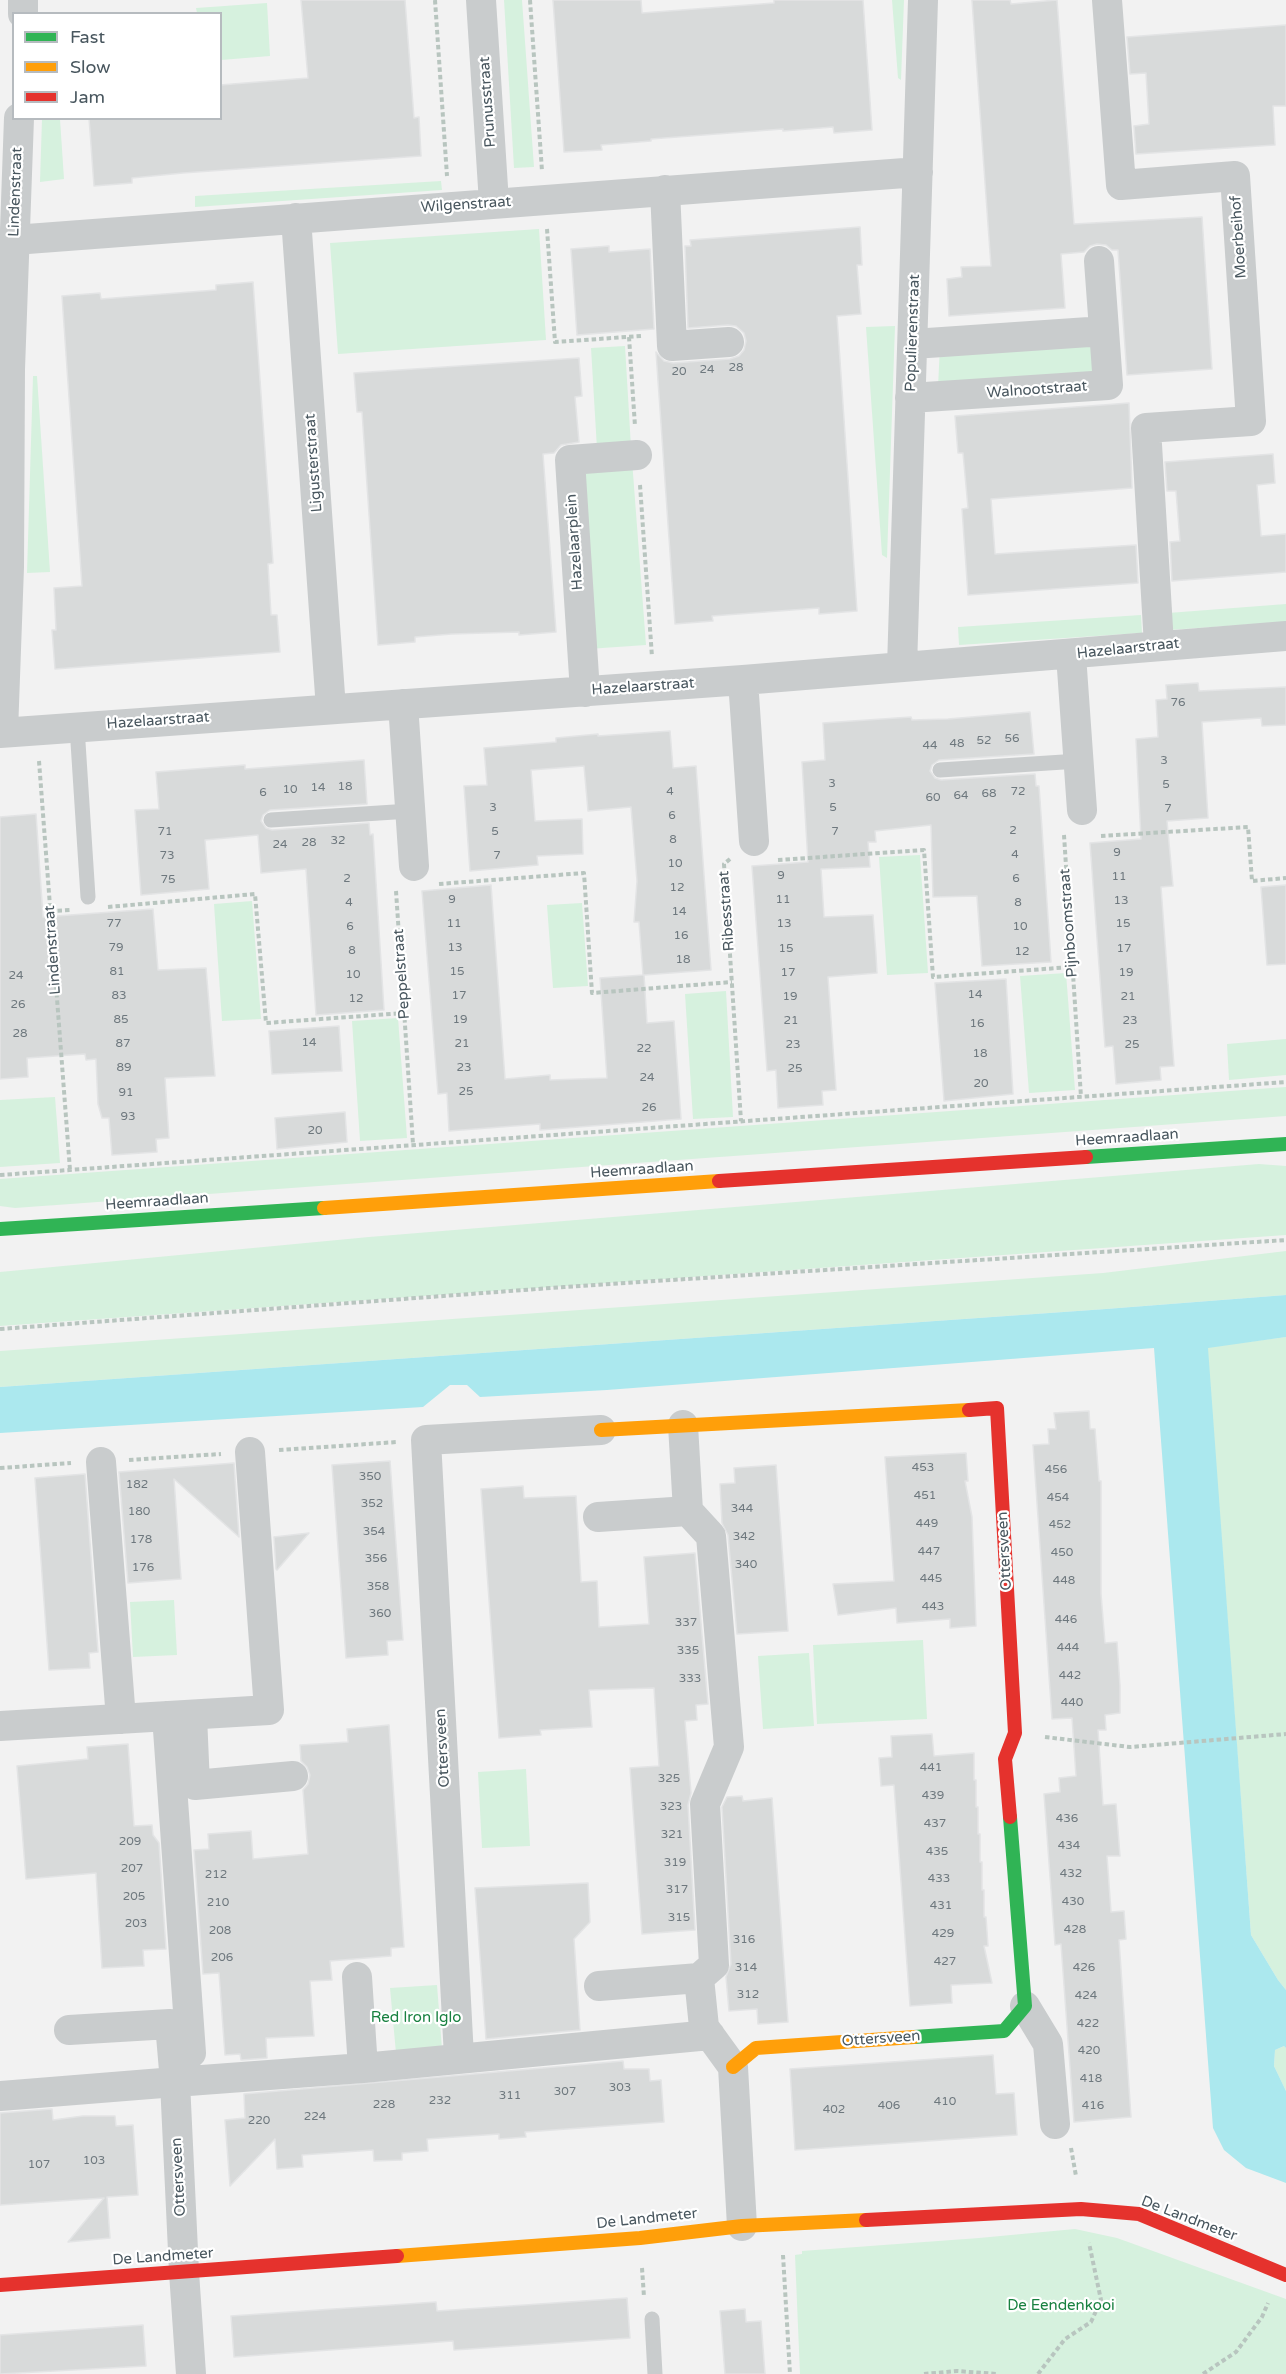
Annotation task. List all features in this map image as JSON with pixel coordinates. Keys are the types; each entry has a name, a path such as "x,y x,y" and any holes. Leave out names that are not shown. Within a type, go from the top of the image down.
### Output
{"street":[{"name":"Prunusstraat","path":"481,0 494,203"},
{"name":"Populierenstraat","path":"902,667 923,0"},
{"name":"Moerbeihof","path":"1107,0 1121,185 1235,177 1251,421 1146,428 1160,645"},
{"name":"Lindenstraat","path":"2,733 9,567 9,434 19,120"},
{"name":"Wilgenstraat","path":"14,240 918,172"},
{"path":"665,190 672,346 729,342"},
{"name":"Ligusterstraat","path":"296,218 331,709"},
{"name":"Walnootstraat","path":"910,398 1108,385 1099,261"},
{"path":"913,344 1104,331"},
{"name":"Hazelaarplein","path":"585,692 570,460 638,456"},
{"name":"Hazelaarstraat","path":"2,733 585,692 1071,655 1160,645 1286,636"},
{"path":"1071,655 1079,761 1079,824"},
{"path":"743,680 753,855"},
{"path":"403,704 410,811 423,875"},
{"name":"Heemraadlaan","path":"0,1229 1286,1144"},
{"name":"Ottersveen","path":"459,2057 426,1440 997,1408 1015,1733 1005,1759 1025,2006 1048,2044 1055,2124"},
{"path":"599,1986 699,1978 714,1965 705,1804 729,1747 711,1536 688,1511 684,1425"},
{"path":"0,1726 269,1710 250,1452"},
{"path":"101,1462 121,1719"},
{"path":"598,1517 688,1511"},
{"path":"179,1716 195,1785 293,1776"},
{"path":"179,1716 184,2081"},
{"path":"357,1977 363,2068"},
{"path":"699,1978 704,2027 733,2067 742,2226"},
{"name":"Ottersveen","path":"733,2067 756,2048 1004,2031 1025,2006"},
{"name":"Ottersveen","path":"69,2030 170,2024 184,2081 184,2272 191,2374"},
{"path":"0,2096 363,2068 459,2057 710,2035"},
{"name":"De Landmeter","path":"0,2285 640,2238 742,2226 1081,2208 1139,2214 1283,2274"}],"lane":[{"path":"77,727 88,897"},
{"path":"940,770 1079,761"},
{"path":"271,820 410,811"},
{"path":"652,2319 656,2374"}],"path":[{"path":"435,0 449,207"},
{"path":"629,337 655,686"},
{"name":"Lindenstraat","path":"37,730 70,1170"},
{"name":"Pijnboomstraat","path":"1079,824 1063,820 1081,1097"},
{"path":"1064,838 1079,824"},
{"path":"1098,836 1248,827 1252,880 1286,878"},
{"path":"724,864 753,855 924,850 933,977 1072,967"},
{"name":"Ribesstraat","path":"741,1121 724,864 753,855"},
{"path":"423,875 584,873 592,993 732,982"},
{"name":"Peppelstraat","path":"413,1144 396,887 423,875"},
{"path":"107,907 255,894 266,1023 404,1013"},
{"path":"50,911 73,909"},
{"path":"0,1175 1286,1082"},
{"path":"0,1329 564,1287 1286,1240"},
{"path":"0,1468 426,1440"},
{"path":"1015,1733 1130,1747 1286,1734"},
{"path":"1038,2374 1065,2339 1091,2322 1101,2300 1081,2208 1069,2137 1055,2124"},
{"path":"780,2224 790,2374"},
{"path":"640,2238 645,2306 652,2319"},
{"path":"1203,2374 1236,2352 1262,2317 1283,2274"},
{"path":"924,2374 958,2372 997,2374"}],"green space":[{"path":"504,0 522,0 534,167 514,168"},
{"path":"892,0 904,0 901,80 898,78"},
{"path":"267,3 270,56 222,60 222,12 197,12 196,8"},
{"path":"42,120 60,120 64,179 40,182"},
{"path":"441,181 442,190 195,207 195,196"},
{"path":"539,229 546,340 338,354 330,243"},
{"path":"895,326 887,558 882,555 866,327"},
{"path":"1094,334 1097,379 938,387 940,346"},
{"path":"625,346 631,447 597,449 591,348"},
{"path":"33,376 37,376 50,572 27,573"},
{"path":"632,460 646,645 588,649 575,464"},
{"path":"1286,604 1286,622 1169,630 1168,613"},
{"path":"1141,615 1142,633 959,645 958,627"},
{"path":"920,855 928,973 887,975 879,857"},
{"path":"252,901 261,1019 222,1021 214,904"},
{"path":"582,903 588,986 553,988 547,905"},
{"path":"1066,973 1075,1090 1029,1093 1020,976"},
{"path":"726,991 733,1117 693,1119 685,994"},
{"path":"398,1018 407,1138 360,1141 352,1021"},
{"path":"1286,1039 1286,1075 1229,1080 1227,1044"},
{"path":"1286,1087 1286,1116 15,1208 0,1206 0,1179"},
{"path":"55,1097 60,1163 0,1167 0,1100"},
{"path":"1259,1164 1286,1166 1286,1235 0,1326 0,1272 369,1237"},
{"path":"1286,1251 1286,1295 0,1387 0,1351 1103,1273"},
{"path":"1286,1337 1286,1990 1251,1935 1207,1347"},
{"path":"174,1600 177,1655 133,1657 130,1602"},
{"path":"923,1640 927,1719 817,1724 813,1645"},
{"path":"809,1653 814,1726 763,1729 758,1656"},
{"path":"526,1769 530,1846 482,1848 478,1772"},
{"name":"Red Iron Iglo","path":"437,1985 442,2049 396,2053 390,1988"},
{"path":"1284,2046 1286,2048 1286,2091 1274,2066 1275,2050"},
{"name":"De Eendenkooi","path":"1075,2229 1117,2238 1286,2299 1286,2374 800,2374 795,2255 802,2254 802,2251"}],"water":[{"path":"1286,1295 1286,1337 1208,1348 1251,1935 1286,1990 1286,2048 1284,2046 1275,2050 1274,2066 1286,2091 1286,2183 1246,2168 1224,2150 1213,2128 1154,1348 607,1390 480,1397 467,1385 450,1385 423,1407 0,1433 0,1387"}],"building":[{"path":"301,0 405,0 414,118 419,117 421,156 183,173 132,178 132,183 94,186 89,120 222,120 222,85 308,78"},
{"path":"553,0 641,0 642,13 774,3 774,0 863,0 872,130 834,133 833,127 783,131 783,129 651,139 651,141 601,145 602,150 564,152"},
{"path":"972,0 1010,0 1011,4 1057,0 1074,224 1202,217 1212,369 1127,375 1118,250 1112,250 1106,245 1097,244 1090,246 1084,252 1061,254 1065,308 949,316 947,279 962,277 961,267 991,266"},
{"path":"1286,25 1286,106 1273,106 1275,145 1136,154 1134,126 1149,124 1146,73 1130,74 1127,37"},
{"path":"860,227 862,265 857,265 861,314 837,316 857,611 819,614 819,608 712,616 713,621 675,624 656,352 664,361 673,363 730,359 739,356 744,350 746,341 744,333 736,326 688,328 685,246 691,246 690,240"},
{"path":"609,246 609,252 650,249 654,329 577,335 571,249"},
{"path":"253,282 273,563 268,564 271,615 277,615 280,652 55,669 52,630 56,630 54,588 82,586 62,296 100,293 101,299 216,290 216,285"},
{"path":"579,358 582,396 575,397 579,442 561,445 554,453 543,454 556,632 519,635 519,632 452,634 415,637 415,642 378,645 362,412 357,412 354,373"},
{"path":"1129,403 1132,488 991,499 995,554 1136,545 1138,583 968,595 962,509 968,508 963,453 958,453 955,416"},
{"path":"1273,454 1275,483 1257,485 1261,536 1286,534 1286,572 1172,581 1170,542 1180,541 1176,491 1167,491 1165,462"},
{"path":"1198,683 1199,691 1286,687 1286,725 1262,726 1261,718 1202,722 1208,818 1167,821 1173,886 1161,887 1174,1066 1160,1067 1161,1080 1116,1084 1113,1046 1105,1047 1090,843 1141,839 1136,739 1158,737 1156,700 1167,699 1166,685"},
{"path":"1030,712 1034,754 939,760 932,765 930,771 935,778 941,780 1035,774 1036,786 1039,786 1051,962 982,966 977,896 933,897 931,825 875,831 876,842 868,842 870,867 821,869 824,917 873,915 877,973 828,977 836,1090 822,1091 823,1105 778,1108 776,1070 767,1071 752,866 808,862 802,762 825,760 823,723 911,717 912,720 948,719"},
{"path":"670,731 673,768 696,766 711,970 644,975 647,1023 674,1021 681,1119 540,1130 540,1124 449,1131 447,1093 438,1094 422,891 491,885 505,1079 550,1075 550,1080 607,1078 600,978 643,975 639,922 634,922 637,881 631,807 588,811 584,766 531,770 535,821 582,819 583,854 537,856 538,865 470,871 464,786 487,785 484,748 556,742 556,738 598,734 598,736"},
{"path":"364,760 367,804 270,810 263,815 261,821 266,828 272,830 369,823 370,835 373,834 384,1010 316,1015 306,869 261,873 258,835 205,840 209,889 141,895 135,810 159,809 156,772 245,765 245,769"},
{"path":"36,814 43,917 153,909 158,970 206,968 215,1076 165,1078 169,1138 156,1139 157,1152 112,1155 109,1118 102,1118 98,1104 96,1059 86,1060 85,1054 27,1058 28,1077 0,1079 0,817"},
{"path":"1286,885 1286,964 1267,965 1261,887"},
{"path":"1006,979 1013,1094 944,1101 935,983"},
{"path":"339,1026 342,1071 272,1074 269,1031"},
{"path":"345,1112 347,1142 277,1149 275,1118"},
{"path":"1089,1411 1090,1429 1095,1429 1099,1481 1101,1481 1101,1594 1105,1643 1117,1642 1120,1686 1120,1713 1105,1715 1106,1730 1098,1730 1103,1805 1116,1804 1120,1856 1107,1856 1111,1912 1124,1911 1126,1939 1119,1940 1131,2117 1074,2122 1061,1944 1055,1945 1044,1794 1060,1792 1059,1778 1076,1776 1072,1718 1052,1719 1033,1445 1049,1444 1048,1429 1056,1429 1054,1413"},
{"path":"966,1453 968,1481 965,1481 972,1517 976,1626 950,1628 950,1619 897,1623 896,1608 838,1615 833,1584 894,1581 885,1457"},
{"path":"390,1461 403,1640 387,1641 388,1655 346,1658 332,1465"},
{"path":"234,1463 239,1537 174,1479 181,1579 128,1583 119,1472"},
{"path":"776,1465 788,1631 737,1634 728,1535 722,1523 720,1484 735,1483 734,1468"},
{"path":"85,1474 98,1652 89,1653 90,1668 49,1670 35,1478"},
{"path":"523,1486 524,1498 576,1496 581,1582 597,1581 599,1627 649,1624 644,1557 695,1553 708,1704 696,1705 697,1720 685,1721 691,1793 688,1805 695,1930 642,1934 630,1768 659,1766 654,1688 589,1690 592,1727 540,1730 541,1735 499,1738 481,1489"},
{"path":"309,1533 277,1570 274,1537"},
{"path":"389,1725 404,1947 391,1948 391,1956 330,1961 332,1980 310,1981 314,2036 266,2038 267,2058 241,2060 240,2054 225,2055 219,1973 203,1974 194,1850 209,1849 208,1834 251,1831 253,1859 308,1854 303,1790 308,1784 310,1775 307,1767 301,1761 300,1745 348,1742 347,1729"},
{"path":"932,1734 934,1756 974,1753 974,1780 976,1780 982,1890 984,1890 984,1917 986,1917 988,1946 984,1946 992,1983 951,1985 952,2003 910,2006 894,1785 881,1786 879,1758 892,1757 891,1736"},
{"path":"128,1744 134,1826 152,1825 153,1835 159,1843 166,1949 143,1950 144,1966 102,1968 96,1873 26,1879 17,1766 88,1759 87,1747"},
{"path":"742,1796 743,1801 772,1798 788,2022 758,2024 757,2009 729,2011 726,1977 731,1964 722,1807 727,1797"},
{"path":"588,1883 590,1922 574,1939 580,2030 486,2039 475,1888"},
{"path":"993,2055 996,2094 1014,2093 1017,2135 795,2150 790,2069"},
{"path":"623,2061 624,2069 649,2069 650,2081 661,2080 664,2122 525,2132 526,2137 499,2139 499,2134 427,2139 428,2151 402,2153 402,2160 374,2161 373,2150 302,2155 303,2167 277,2169 275,2139 230,2186 225,2120 245,2118 244,2094"},
{"path":"52,2109 53,2120 83,2116 115,2116 116,2126 133,2125 138,2195 107,2197 110,2238 68,2242 104,2198 0,2205 0,2113"},
{"path":"627,2298 630,2338 454,2350 453,2341 234,2357 231,2316 436,2302 437,2311"},
{"path":"745,2309 746,2322 761,2321 765,2374 725,2374 720,2311"},
{"path":"143,2325 146,2366 0,2374 0,2335"}],"traffic: fast":[{"path":"1086,1157 1286,1144"},
{"path":"0,1229 324,1208"},
{"path":"914,2037 1004,2031 1025,2006 1010,1817"}],"traffic: slow":[{"path":"324,1208 719,1181"},
{"path":"601,1430 969,1410"},
{"path":"733,2067 756,2048 914,2037"},
{"path":"397,2256 640,2238 742,2226 866,2220"}],"traffic: jam":[{"path":"719,1181 1086,1157"},
{"path":"969,1410 997,1408 1015,1733 1005,1759 1010,1817"},
{"path":"866,2220 1081,2209 1139,2214 1286,2275"},
{"path":"0,2285 397,2256"}]}
